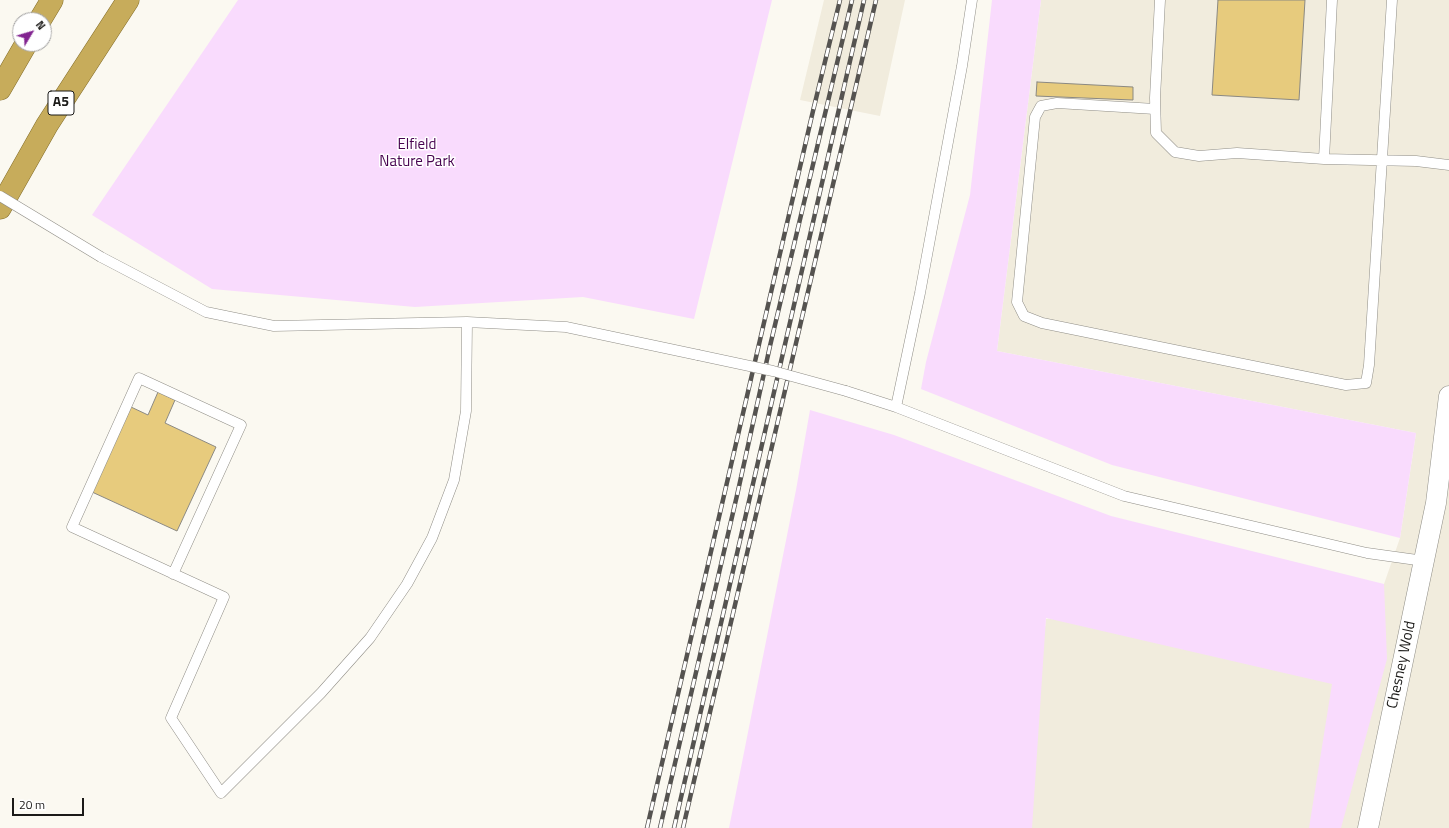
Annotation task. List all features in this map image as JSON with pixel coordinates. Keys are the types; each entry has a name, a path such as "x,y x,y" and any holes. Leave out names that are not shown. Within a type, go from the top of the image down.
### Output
{"highway":[{"path":"45,12 52,0"},
{"name":"A5","path":"0,208 47,125 128,0"},
{"path":"0,89 21,52"}],"street":[{"name":"Chesney Wold","path":"1369,828 1424,561 1442,503 1449,396"}],"lane":[{"path":"896,407 920,293 962,66 972,0"},
{"path":"1160,0 1155,108 1156,133 1175,152 1199,156 1238,154 1324,159 1416,161 1449,165"},
{"path":"1324,159 1332,0"},
{"path":"1155,108 1057,103 1041,106 1035,117 1016,302 1024,316 1042,324 1346,385 1366,383 1369,365 1392,0"},
{"path":"0,196 100,257 206,312 274,326 467,322 566,327 773,371 846,391 896,407 1124,496 1367,553 1424,561"},
{"path":"173,574 241,425 139,378 72,526 173,574 224,597 171,718 221,793 321,693 370,638 407,584 432,538 454,480 466,411 467,322"}],"shaded area":[{"path":"824,0 905,0 880,116 800,100"},
{"path":"1041,0 1449,0 1449,828 1021,828 1046,619 1384,584 1400,538 1416,433 997,351"}],"green space":[{"name":"Elfield Nature Park","path":"238,0 772,0 694,319 583,297 415,307 212,289 92,215"},
{"path":"992,0 1041,0 997,351 1416,433 1400,538 1112,465 921,389 926,362 970,195"},
{"path":"810,410 894,435 1111,516 1384,584 1387,659 1341,828 1309,828 1332,684 1046,618 1032,828 729,828 796,490"}],"building":[{"path":"1218,0 1305,0 1299,100 1212,95"},
{"path":"1037,82 1133,87 1133,100 1036,96"},
{"path":"158,392 175,400 165,423 216,447 177,531 92,492 131,407 148,415"}],"railway":[{"path":"647,828 840,0"},
{"path":"660,828 770,346 852,0"},
{"path":"674,828 864,0"},
{"path":"683,828 876,0"}]}
